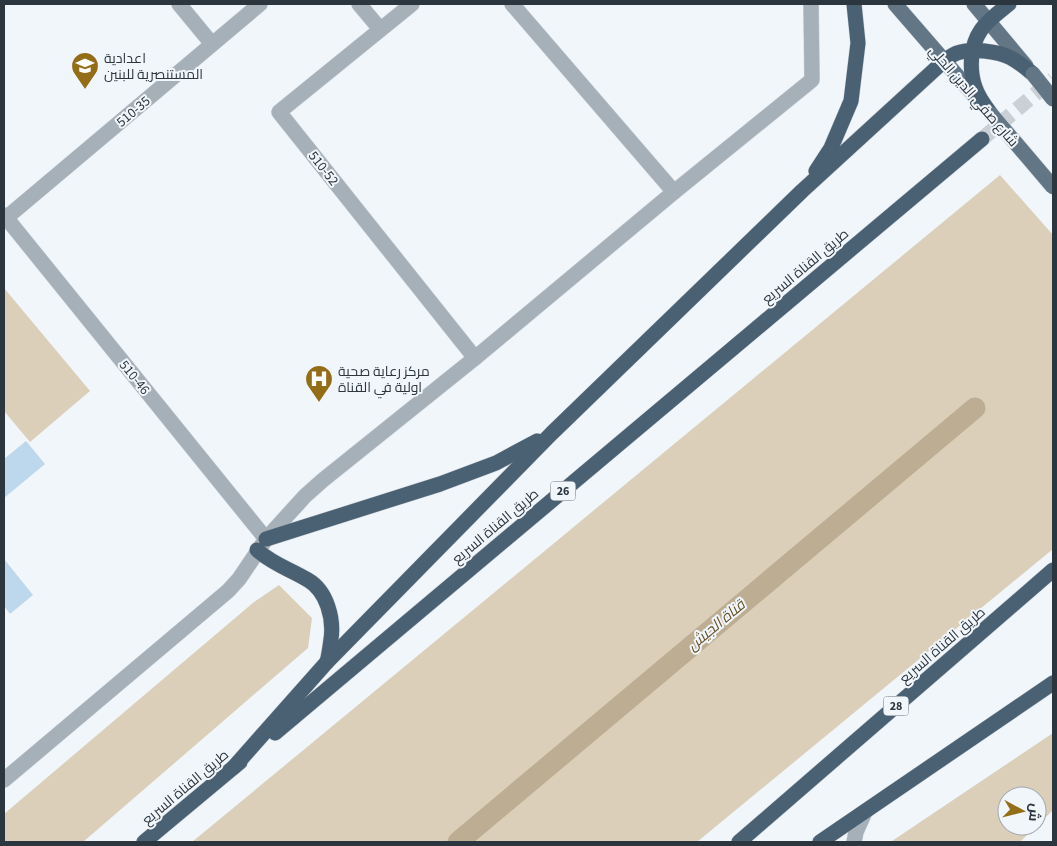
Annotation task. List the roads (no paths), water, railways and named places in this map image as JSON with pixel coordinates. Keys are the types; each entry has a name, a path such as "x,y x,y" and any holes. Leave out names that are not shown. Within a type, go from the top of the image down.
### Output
{"highway":[{"path":"802,191 831,148 851,101 858,43 854,4"},
{"path":"991,114 966,74 976,38 981,29 1009,4"},
{"path":"234,767 327,662 552,433 802,191 944,61 959,53 973,51 991,52 1009,56 1021,63 1033,74"},
{"name":"طريق القناة السريع","path":"144,842 982,139"},
{"path":"327,662 332,637 331,619 326,602 320,591 310,581 266,558 262,544 496,464 552,433"},
{"name":"طريق القناة السريع","path":"740,842 1053,570"},
{"path":"820,842 1053,683"}],"main road":[{"name":"شارع صفي الدين الحلي","path":"895,4 944,61 966,74"},
{"path":"974,4 1053,99"},
{"name":"شارع صفي الدين الحلي","path":"991,114 1053,187"}],"street":[{"path":"179,4 212,44"},
{"name":"510-35","path":"5,217 260,4"},
{"path":"359,4 380,30"},
{"name":"510-52","path":"412,4 279,112 475,358"},
{"path":"512,4 674,192"},
{"path":"4,780 228,590 239,579 262,544 305,496 323,480 475,358 812,80 811,4"},
{"name":"510-46","path":"5,217 262,544"},
{"path":"854,842 856,832 865,812"}],"waterway":[{"name":"قناة الجيش","path":"458,842 975,408"}],"tunnel":[{"path":"982,139 1053,79"}],"place":[{"name":"اعدادية المستنصرية للبنين","path":"85,90"},
{"name":"مركز رعاية صحية اولية في القناة","path":"319,403"}]}
